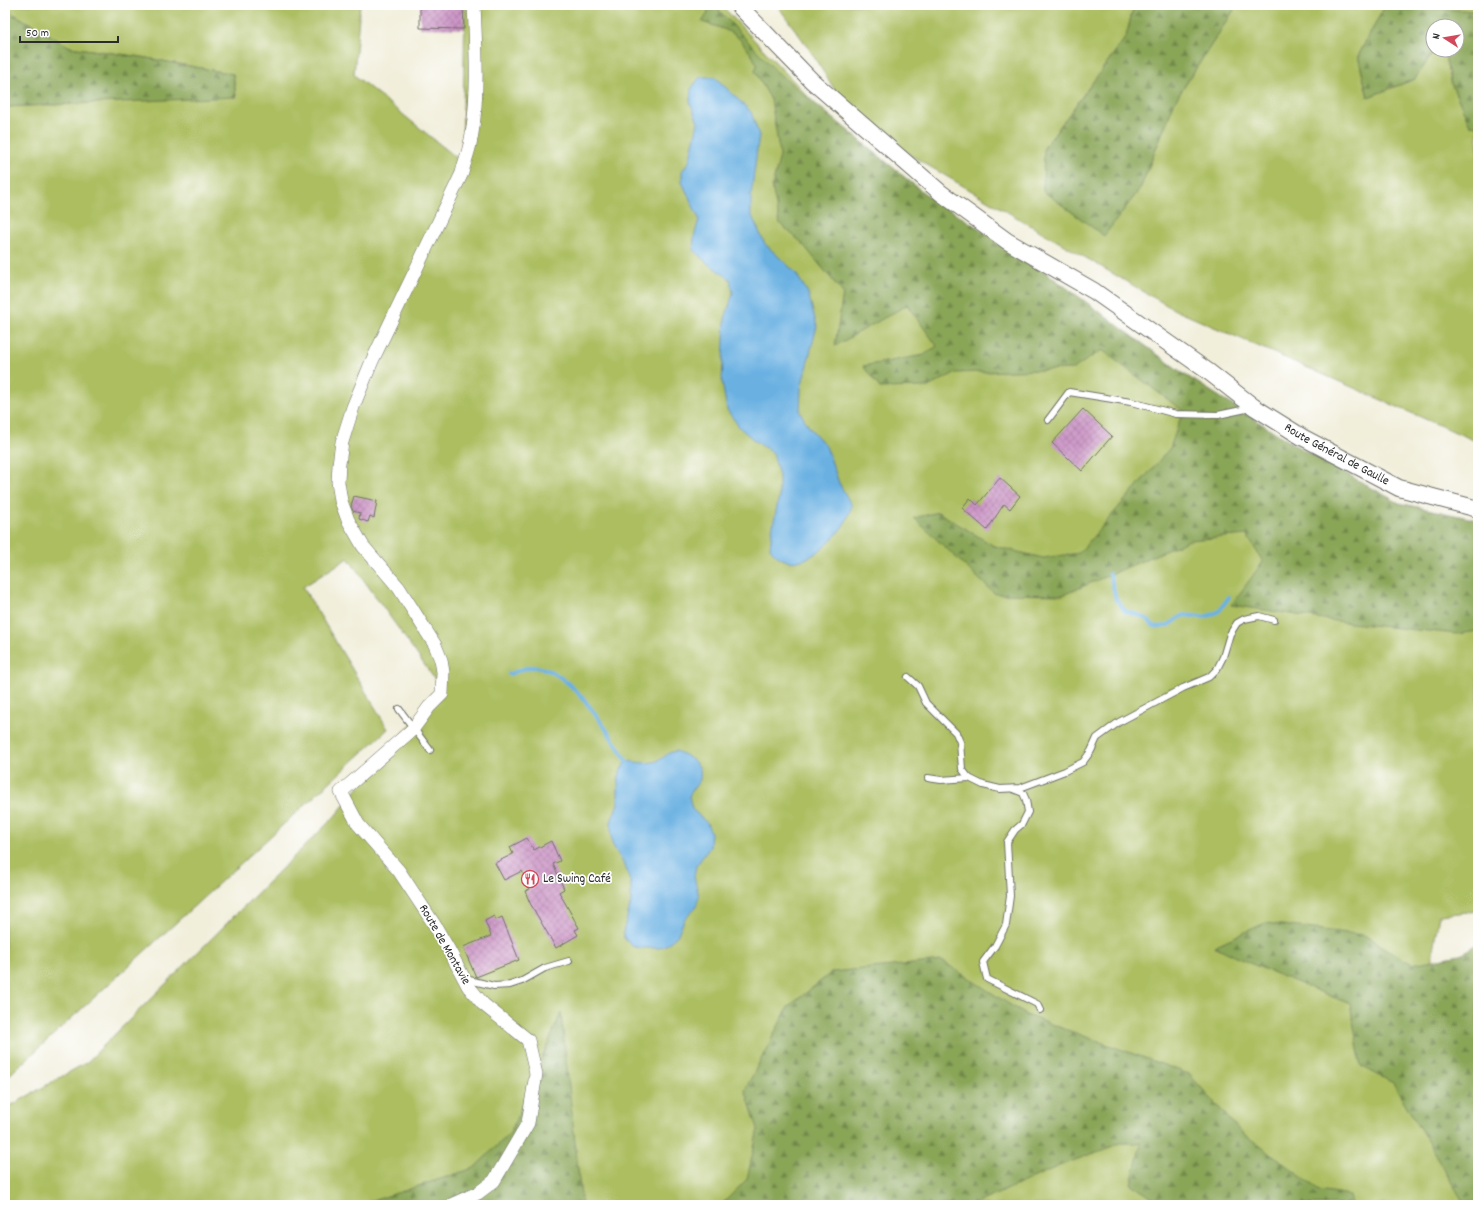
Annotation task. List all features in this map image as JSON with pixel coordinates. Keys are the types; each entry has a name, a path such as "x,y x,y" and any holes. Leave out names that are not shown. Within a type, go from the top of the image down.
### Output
{"street":[{"path":"413,729 429,707 442,694 443,672 441,660 435,645 399,588 363,546 348,520 341,500 338,482 339,464 342,442 351,414 372,361 462,173 470,143 475,102 476,32 474,5"},
{"name":"Route Général de Gaulle","path":"738,5 812,81 941,193 1006,241 1094,291 1209,372 1254,407 1302,437 1399,488 1478,508"},
{"name":"Route de Montavie","path":"413,729 341,792 358,824 399,871 449,950 468,986 483,1004 528,1040 536,1074 528,1123 494,1181 478,1193 451,1205"}],"lane":[{"path":"1048,420 1069,392 1131,402 1176,414 1218,415 1254,407"},
{"path":"908,678 918,686 926,703 956,733 960,742 962,769 969,778 983,785 1000,788 1020,788 1083,762 1091,751 1097,738 1119,722 1209,676 1220,663 1230,634 1238,623 1244,619 1259,616 1274,620"},
{"path":"399,709 430,750"},
{"path":"928,778 941,780 969,778"},
{"path":"1012,788 1023,793 1028,812 1022,824 1015,830 1007,842 1010,896 1006,925 995,946 982,962 987,979 1037,1004 1040,1010"},
{"path":"464,979 494,986 510,985 545,968 569,961"}],"green space":[{"path":"5,5 360,5 354,75 462,162 465,5 721,5 954,250 1386,509 1478,537 1478,911 1439,915 1418,1041 1478,1205 7,1205 5,1190 5,1109 87,1062 335,816 441,688 348,558 303,587 388,729 5,1079 5,107 236,96 233,74 141,57 70,47 5,9"},
{"path":"707,5 714,5 777,72 924,193 1037,266 1184,374 1298,447 1399,503 1478,520 1478,631 1457,634 1350,623 1231,605 1263,562 1247,535 1190,540 1063,595 995,594 914,518 938,512 994,546 1043,558 1079,553 1170,448 1183,411 1102,350 1073,369 955,373 928,387 880,388 863,366 924,355 937,346 907,305 835,346 843,293 801,242 780,224 772,187 780,156 771,100 755,71 757,65 743,43 732,33 702,22 708,13"},
{"path":"777,5 1134,5 1126,37 1044,148 1140,189 1175,101 1237,5 1478,5 1478,11 1385,6 1358,56 1368,97 1415,79 1429,58 1446,58 1450,81 1470,124 1478,126 1478,442 1175,310 905,152 838,95 807,46"},
{"path":"1134,5 1237,5 1175,101 1140,189 1104,236 1043,191 1044,148 1126,37"},
{"path":"1385,6 1478,11 1478,126 1470,125 1450,81 1446,58 1465,58 1465,18 1425,18 1425,58 1429,58 1415,79 1368,97 1358,56"},
{"path":"5,9 70,47 141,57 233,74 236,97 5,107"},
{"path":"1265,923 1364,935 1412,964 1460,955 1478,943 1478,1205 1465,1205 1393,1083 1361,1066 1350,1004 1247,962 1214,946"},
{"path":"942,961 1026,1015 1189,1074 1240,1131 1319,1190 1350,1195 1352,1205 1157,1205 1157,1201 1131,1184 1141,1143 1121,1143 1059,1166 973,1205 721,1205 747,1179 758,1129 745,1090 788,1007 832,972"},
{"path":"561,1013 582,1205 360,1205 474,1168 510,1133"}],"water":[{"path":"700,77 715,77 751,112 759,135 751,196 751,214 765,244 795,272 808,293 817,326 801,388 800,412 809,427 826,446 839,483 852,506 844,524 831,540 815,554 806,559 797,561 788,561 779,557 770,548 779,497 779,476 773,453 755,441 740,428 727,410 722,382 725,319 733,293 730,279 707,263 693,250 694,237 699,219 682,182 682,171 689,162 698,122 690,102 691,89"},
{"path":"676,751 693,760 700,769 700,780 689,796 692,809 707,823 711,833 710,847 696,866 694,877 699,896 696,907 685,918 677,936 666,945 659,948 640,948 632,946 624,938 623,932 631,902 631,885 626,868 612,844 611,822 618,803 618,780 621,769 627,761 643,763 655,762"}],"building":[{"path":"420,5 463,5 464,29 420,28"},
{"path":"1083,409 1112,436 1082,471 1052,443"},
{"path":"1000,478 1020,496 1010,509 1004,504 987,530 962,508 970,498 977,505"},
{"path":"354,496 377,501 374,518 370,516 368,522 359,519 360,513 353,511 351,506"},
{"path":"527,838 534,850 551,841 560,861 553,864 564,889 559,892 579,928 575,930 578,935 556,948 530,903 525,891 530,889 522,871 504,880 495,863 513,854 510,847"},
{"path":"494,916 496,920 502,917 519,960 476,977 463,947 491,936 485,921"}],"waterway":[{"path":"1110,574 1116,599 1125,611 1144,617 1154,626 1161,627 1168,625 1184,615 1203,617 1211,615 1219,611 1229,597"},
{"path":"509,674 533,667 547,670 561,678 574,689 599,719 627,761"}],"place":[{"name":"Le Swing Café","path":"530,879"}]}
